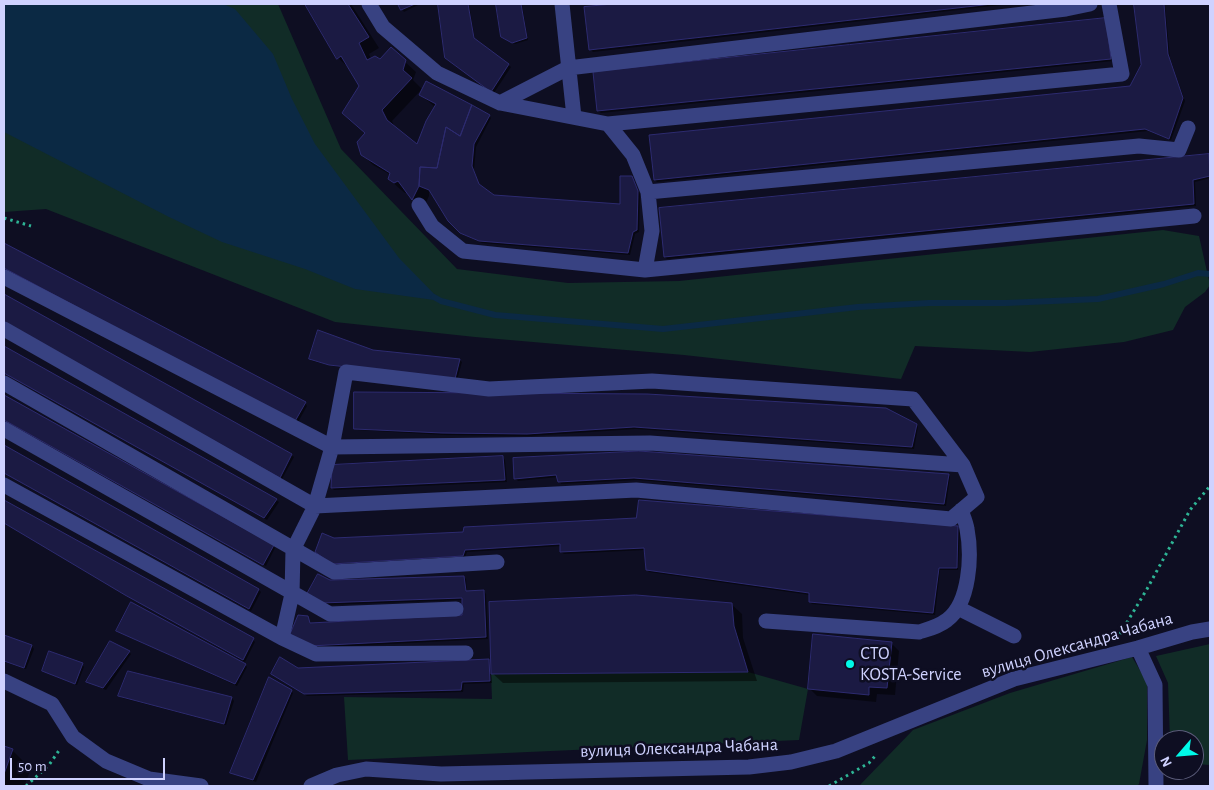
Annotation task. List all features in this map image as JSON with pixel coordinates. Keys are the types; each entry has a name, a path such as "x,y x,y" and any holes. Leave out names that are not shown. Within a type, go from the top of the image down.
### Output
{"street":[{"path":"369,4 383,26 437,73 500,103 608,124 1122,74 1109,4"},
{"path":"562,4 574,117"},
{"path":"500,103 568,68 1090,4"},
{"path":"608,124 633,155 648,192 652,231 645,270"},
{"path":"648,192 1139,146 1179,150 1188,128"},
{"path":"420,205 432,226 463,251 645,270 1194,216"},
{"path":"4,277 332,446 650,443 963,465"},
{"path":"4,329 315,506 636,490 951,519 977,497 963,465 913,398 652,382 489,389 346,372 332,446 315,506 293,550 292,594 282,638"},
{"path":"4,383 334,572 497,562"},
{"path":"4,429 330,614 456,609"},
{"path":"4,485 282,638 316,654 466,653"},
{"path":"766,621 919,632 935,627 948,619 958,608 969,576 967,529 961,510"},
{"path":"958,608 1014,636"},
{"name":"вулиця Олександра Чабана","path":"310,786 337,775 366,769 441,774 749,767 790,762 836,751 1014,679 1138,648 1192,632 1210,629"},
{"path":"1138,648 1155,685 1156,786"},
{"path":"4,681 52,704 73,737 106,761 149,779 201,786"}],"path":[{"path":"4,218 31,226"},
{"path":"1106,656 1147,589 1190,510 1209,488 1210,482"},
{"path":"26,786 49,765 60,749 67,729"}],"green space":[{"path":"4,4 278,4 341,149 457,269 568,283 679,281 1163,230 1199,236 1210,285 1205,292 1185,307 1173,330 1124,342 1030,352 915,346 901,379 684,355 475,337 335,322 46,209 4,212"},
{"path":"1210,644 1210,765 1204,765 1204,730 1170,730 1168,683 1156,656"},
{"path":"1132,657 1147,682 1147,740 1139,784 1137,786 859,786 913,730 1010,693"},
{"path":"748,672 808,689 799,740 348,760 344,697 492,699 491,674"}],"water":[{"path":"4,4 223,4 235,9 273,54 292,99 315,144 399,258 441,301 355,289 305,269 222,242 169,217 4,132"}],"building":[{"path":"305,4 348,4 369,37 359,43 367,60 375,56 380,59 391,47 406,60 403,70 412,78 382,110 387,120 417,144 426,121 436,104 419,95 426,81 472,105 460,136 446,127 437,168 420,167 419,186 412,200 398,181 394,183 388,179 390,173 361,155 357,142 365,133 342,113 359,86 341,56 337,59"},
{"path":"398,4 415,4 401,10"},
{"path":"438,4 468,4 474,38 509,64 491,92 445,58"},
{"path":"496,4 521,4 527,38 512,43 501,37"},
{"path":"613,4 992,4 589,50 584,7"},
{"path":"1134,4 1164,4 1168,54 1183,98 1169,139 1145,129 654,180 649,135 1130,86 1141,65"},
{"path":"1106,18 1111,59 597,111 593,72"},
{"path":"472,105 490,115 474,144 472,166 479,184 494,195 620,204 620,176 632,176 638,191 637,230 633,232 628,253 479,241 460,233 448,221 429,190 419,186 420,167 437,168 446,127 460,136"},
{"path":"1209,154 1210,176 1193,180 1194,204 664,257 659,208"},
{"path":"4,243 306,402 294,423 4,268"},
{"path":"4,294 292,454 280,478 4,323"},
{"path":"318,330 373,350 460,359 455,379 329,365 309,359"},
{"path":"4,346 277,499 264,518 4,373"},
{"path":"354,392 647,394 886,408 917,424 912,447 634,427 527,434 354,429"},
{"path":"4,395 274,545 263,565 4,420"},
{"path":"4,445 259,589 249,609 4,473"},
{"path":"639,451 949,474 944,504 634,478 558,482 556,475 514,479 513,458"},
{"path":"503,456 505,480 331,488 332,465"},
{"path":"4,500 254,638 243,660 125,595 4,523"},
{"path":"639,500 958,526 957,568 939,568 933,613 809,602 809,593 646,570 644,548 560,552 560,544 465,550 463,556 332,564 315,552 322,533 334,538 463,532 464,527 636,518"},
{"path":"318,574 330,580 464,576 466,591 484,590 486,637 309,646 290,634 298,615 308,616 310,623 462,615 462,598 321,603 306,596"},
{"path":"636,595 732,603 734,626 748,672 491,674 489,602"},
{"path":"131,602 246,664 235,684 116,631"},
{"name":"СТО KOSTA-Service","path":"813,634 892,642 887,688 869,687 869,695 808,689"},
{"path":"4,635 32,645 24,668 4,661"},
{"path":"110,641 130,651 103,688 86,682"},
{"path":"49,651 83,663 75,684 42,671"},
{"path":"280,657 298,668 489,659 490,681 462,682 461,690 304,694 271,674"},
{"path":"128,671 232,697 224,724 118,696"},
{"path":"269,677 292,690 253,780 230,773"},
{"path":"4,746 13,749 4,774"}],"waterway":[{"path":"434,297 441,301 495,315 663,329 858,307 929,303 1006,303 1098,299 1164,284 1198,273 1210,274"}],"place":[{"name":"СТО KOSTA-Service","path":"850,664"}]}
